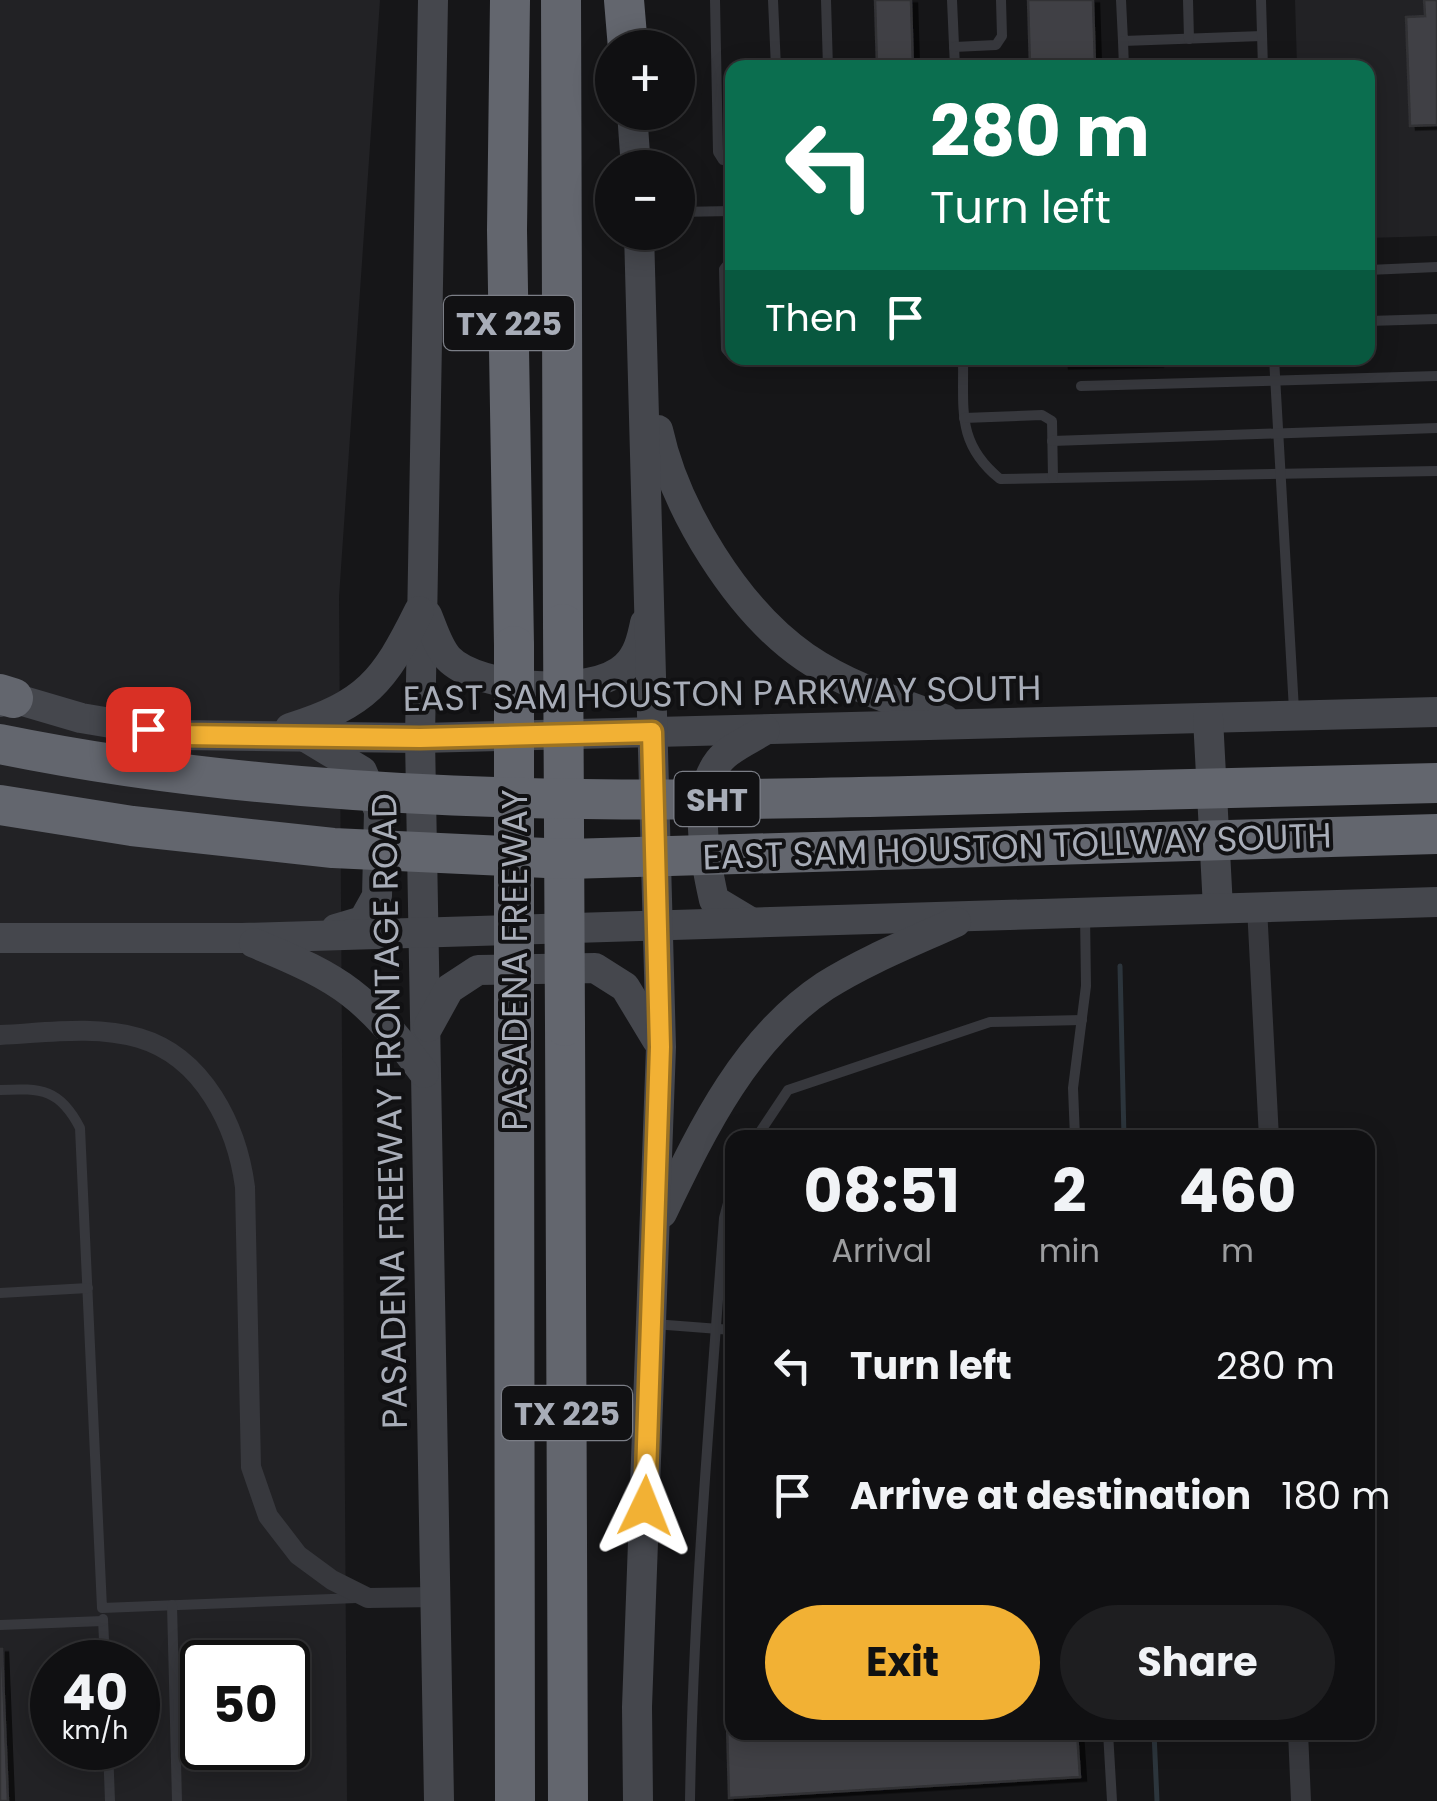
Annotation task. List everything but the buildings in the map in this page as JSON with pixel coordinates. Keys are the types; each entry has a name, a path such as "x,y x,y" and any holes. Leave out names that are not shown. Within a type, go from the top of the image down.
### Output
{"highway":[{"path":"498,0 508,230"},
{"name":"PASADENA FREEWAY","path":"510,0 515,1801"},
{"name":"PASADENA FREEWAY","path":"560,0 568,1801"},
{"path":"627,0 628,30"},
{"name":"EAST SAM HOUSTON TOLLWAY SOUTH","path":"0,744 140,768 336,790 568,800 1437,783"},
{"name":"EAST SAM HOUSTON TOLLWAY SOUTH","path":"0,805 132,826 333,848 568,859 1437,834"}],"main road":[{"name":"PASADENA FREEWAY FRONTAGE ROAD","path":"433,0 420,738 439,1801"},
{"path":"638,1801 637,1708 660,1047 639,250"},
{"path":"642,351 666,465 722,569 758,615 804,656 860,688 961,726"},
{"path":"422,603 442,649 458,666 479,675 568,688 624,669 638,649 651,603"},
{"path":"267,736 338,713 365,694 395,660 422,603"},
{"name":"EAST SAM HOUSTON PARKWAY SOUTH","path":"4,698 81,718 182,735 420,738 1437,712"},
{"path":"1208,718 1218,908"},
{"path":"748,922 714,900 704,854 708,781 721,758 764,730"},
{"path":"304,736 362,771 379,812 378,896 362,921 318,935"},
{"path":"0,938 242,938 1437,902"},
{"path":"656,1225 731,1082 778,1028 822,988 971,915"},
{"path":"242,938 314,968 354,991 424,1073"},
{"path":"425,1035 449,989 478,970 595,968 625,988 660,1047"}],"street":[{"path":"1257,907 1269,1130"},
{"path":"0,1035 98,1032 141,1038 170,1054 222,1107 240,1147 251,1467 268,1516 298,1555 332,1580 368,1598 436,1597"},
{"path":"1298,1740 1302,1801"}],"lane":[{"path":"715,0 718,152 725,160"},
{"path":"773,0 776,60"},
{"path":"826,0 828,60"},
{"path":"952,0 955,60"},
{"path":"954,47 996,44 1002,36 1001,0"},
{"path":"1122,0 1124,60"},
{"path":"1188,0 1190,39"},
{"path":"1261,0 1263,60"},
{"path":"1123,41 1262,36"},
{"path":"695,212 725,211"},
{"path":"1375,270 1437,267"},
{"path":"725,268 725,309"},
{"path":"1375,322 1437,319"},
{"path":"963,365 964,432 979,462 1000,479 1437,471"},
{"path":"1274,365 1295,716"},
{"path":"1081,386 1437,376"},
{"path":"964,418 1042,415 1052,422 1053,478"},
{"path":"1052,441 1437,428"},
{"path":"1075,1130 1073,1088 1086,986 1085,912"},
{"path":"761,1130 788,1090 990,1022 1082,1020"},
{"path":"0,1090 49,1092 68,1106 80,1128 104,1640"},
{"path":"690,1801 693,1632 725,1214"},
{"path":"0,1293 88,1288"},
{"path":"652,1324 725,1330"},
{"path":"102,1608 368,1598"},
{"path":"172,1605 178,1801"},
{"path":"0,1626 103,1621"},
{"path":"1108,1740 1112,1801"},
{"path":"109,1770 110,1801"}],"shaded area":[{"path":"0,0 380,0 339,597 347,1801 0,1801"},
{"path":"1295,0 1437,0 1437,236 1375,238 1375,60 1297,60"}],"waterway":[{"path":"1120,966 1124,1130"},
{"path":"1154,1740 1157,1801"}],"route":[{"path":"148,729 182,735 420,738 652,732 660,1047 645,1506"}]}
